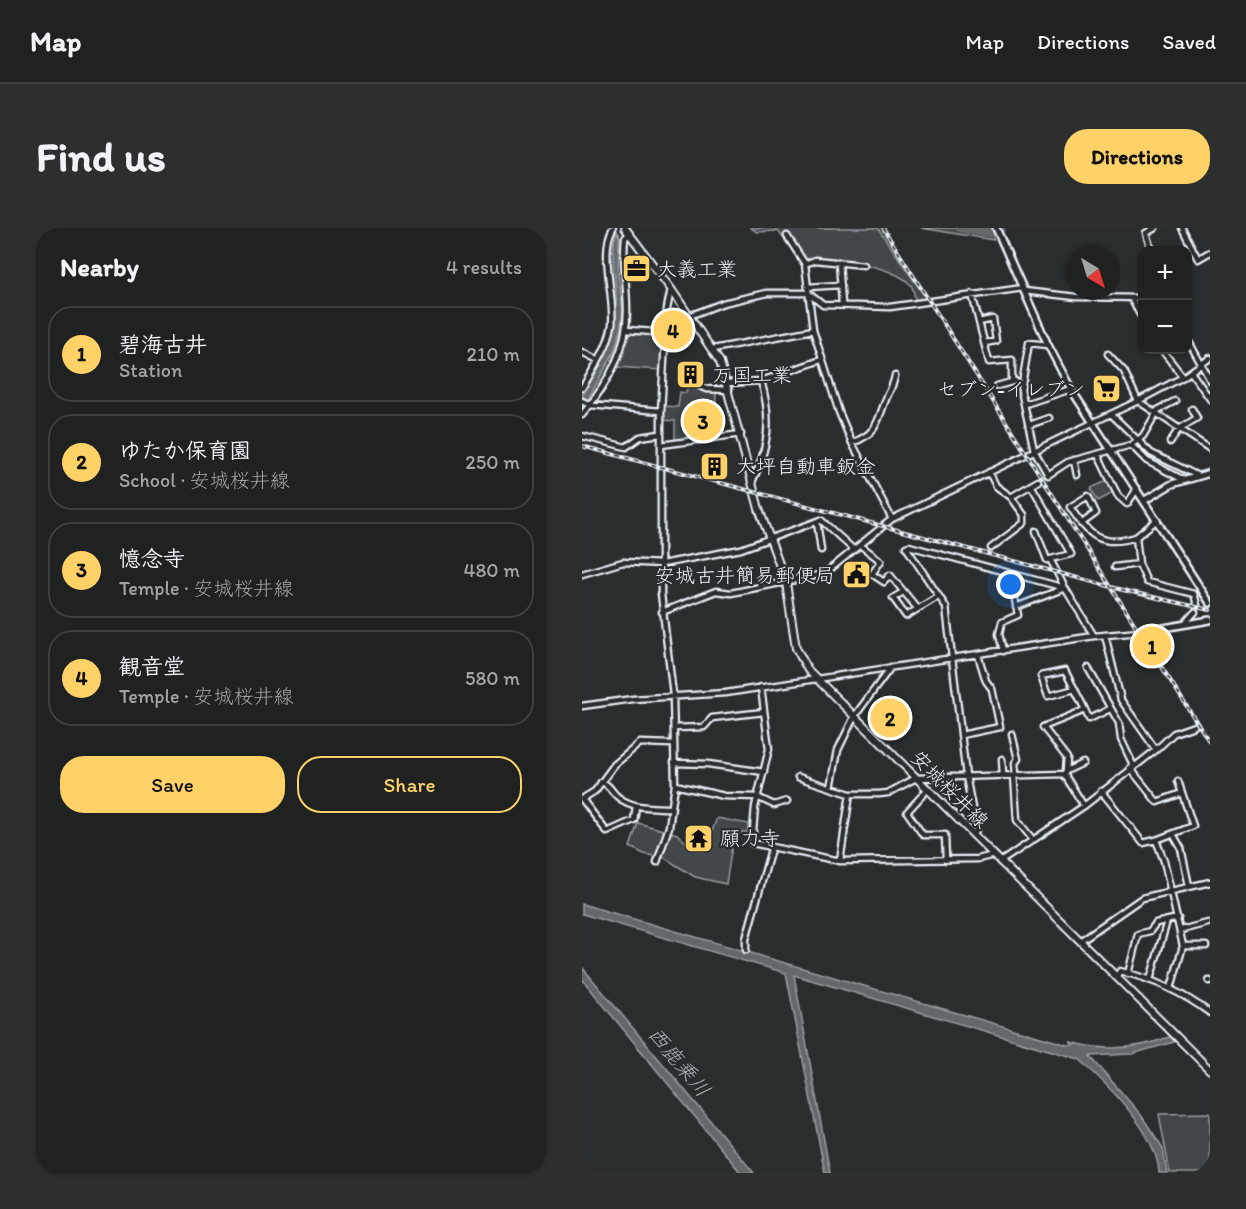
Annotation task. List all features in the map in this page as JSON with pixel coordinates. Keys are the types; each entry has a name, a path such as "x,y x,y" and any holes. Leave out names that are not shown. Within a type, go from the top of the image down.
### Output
{"main road":[{"name":"安城桜井線","path":"627,231 713,349 728,387 752,482 786,584 796,648 804,665 1210,1070"}],"street":[{"path":"582,388 598,360 612,326 608,262 609,235 613,228"},
{"path":"1150,246 1146,233 1155,228"},
{"path":"1182,228 1198,259 1210,252"},
{"path":"582,415 618,357 627,330 623,258 627,231"},
{"path":"997,231 1048,345 1071,389 1210,603"},
{"path":"787,236 805,264 808,306 821,360 852,443 891,519"},
{"path":"805,264 815,260 864,265"},
{"path":"839,262 842,304"},
{"path":"689,316 723,303 767,293 841,285"},
{"path":"657,862 669,827 669,808 675,785 674,696 662,612 661,411 671,289"},
{"path":"808,306 842,304 890,307 972,294 1024,289 1138,299"},
{"path":"808,290 823,305"},
{"path":"972,294 989,362 1012,360 1012,382"},
{"path":"1132,300 1138,310"},
{"path":"979,322 993,319 996,341 984,344"},
{"path":"627,330 667,333"},
{"path":"713,349 813,330"},
{"path":"1048,345 1029,343 1021,380 1034,450 1047,475 1074,460 1131,445 1143,436 1156,413 1175,401"},
{"path":"1192,348 1210,380"},
{"path":"582,352 598,360"},
{"path":"1108,354 1124,371 1138,401 1210,449"},
{"path":"1165,354 1183,377"},
{"path":"662,612 716,591 731,593 786,584 824,574 891,519 1138,401 1183,377 1210,358"},
{"path":"693,383 706,389 728,387 761,381 821,360"},
{"path":"1191,372 1210,399"},
{"path":"852,443 866,438 874,430 893,390 895,376"},
{"path":"996,386 1021,380"},
{"path":"752,482 764,458 769,423 768,405 761,381"},
{"path":"1025,404 1071,389"},
{"path":"582,401 590,405 661,411"},
{"path":"1170,442 1179,429 1197,418 1192,409"},
{"path":"1111,414 1151,453 1198,476"},
{"path":"1029,425 1049,418"},
{"path":"582,436 626,447 640,437 660,434"},
{"path":"661,445 741,434"},
{"path":"1131,445 1147,461 1185,480"},
{"path":"1098,455 1118,496 1126,504 1137,489"},
{"path":"1074,460 1077,475"},
{"path":"989,472 996,486 1011,497 1024,515 1024,523 991,548"},
{"path":"1145,500 1185,480 1210,473"},
{"path":"1011,497 1038,481"},
{"path":"1032,485 1071,554 1051,561"},
{"path":"1081,524 1096,513 1088,496 1070,507 1081,524 1106,542 1116,543 1136,537 1156,520"},
{"path":"582,574 623,562 662,564 741,549 821,520 854,550"},
{"path":"817,522 821,550"},
{"path":"1036,531 1047,560 1051,561 1094,636"},
{"path":"1136,537 1138,564 1147,582 1194,594 1197,605"},
{"path":"860,545 881,561 872,574 884,582 890,575 917,608"},
{"path":"974,836 976,830 966,776 945,607 906,549 907,546 1065,588"},
{"path":"1115,567 1138,564"},
{"path":"1003,651 999,633 1002,622 1018,615 1010,574"},
{"path":"1016,607 1065,588"},
{"path":"903,592 893,598 906,616 939,596"},
{"path":"1186,622 1195,612"},
{"path":"582,706 726,693 1210,620"},
{"path":"1105,635 1121,700 1156,750"},
{"path":"961,735 1000,727 992,690 986,681 978,655"},
{"path":"831,788 838,750 854,717 891,667"},
{"path":"1088,668 1119,723 1121,739 1132,767 1157,802 1182,794"},
{"path":"1075,689 1048,696 1041,676 1065,671 1075,689 1089,719 1110,709"},
{"path":"761,687 769,749 752,824 752,843 771,849 840,861 946,860 988,858 994,855"},
{"path":"1084,806 1065,772 1067,758 1043,727 1085,710"},
{"path":"674,728 704,727 712,718 765,712"},
{"path":"1000,861 1084,806 1156,750 1174,733 1194,726"},
{"path":"1012,734 1018,759 1015,763 1017,820 1033,840"},
{"path":"636,806 635,819 607,832 582,799 595,791 614,765 640,743 673,744"},
{"path":"1002,759 1003,775"},
{"path":"798,777 850,794 888,793 916,778 1065,772 1083,763"},
{"path":"674,764 708,765 764,772"},
{"path":"1101,791 1143,843 1193,826 1178,781"},
{"path":"601,782 607,783 616,796 636,806 669,808"},
{"path":"675,785 724,796 757,797 774,805 787,801"},
{"path":"927,790 907,812 923,835 945,835 946,860"},
{"path":"840,861 850,794"},
{"path":"1173,834 1181,848 1189,886"},
{"path":"1156,840 1171,889 1183,946 1171,988"},
{"path":"746,950 746,939 771,849"},
{"path":"1080,941 1142,898 1171,889 1210,882"},
{"path":"1128,974 1138,934 1150,931 1156,923 1178,918"},
{"path":"1150,980 1167,921"},
{"path":"1180,930 1208,923"},
{"path":"1183,946 1206,946"},
{"path":"1116,977 1120,971 1171,988 1210,1013"}],"shaded area":[{"path":"751,228 878,228 926,298 915,300 909,283 899,276 873,266 826,260 802,263 778,231 757,232"},
{"path":"921,228 989,228 994,240"},
{"path":"616,229 621,241 624,287 620,342 607,375 582,410 582,392 585,383 608,343 614,325 609,248"},
{"path":"616,232 619,236 618,273 623,310 620,333 614,352 588,399 582,397 609,342 615,319 613,251"},
{"path":"630,332 665,334 662,370 615,367"},
{"path":"688,383 701,390 716,393 714,436 675,441 675,421 664,420 664,406 678,407 680,392 686,393"},
{"path":"1107,481 1113,493 1098,501 1091,488"},
{"path":"717,818 749,824 747,832 734,833 726,884 695,877 665,858 644,854 630,847 638,823 677,834 693,849 704,851"},
{"path":"582,904 1068,1045 1073,1045 1071,1042 1096,1047 1122,1048 1147,1044 1172,1036 1174,1042 1132,1054 1090,1056 1141,1115 1163,1148 1167,1173 1159,1173 1150,1142 1129,1111 1079,1059 794,975 830,1173 825,1173 786,973 582,914"},
{"path":"582,967 754,1173 741,1173 582,979"},
{"path":"1210,1113 1210,1173 1170,1173 1159,1114"}],"waterway":[{"path":"960,228 991,233 1001,228"}],"railway":[{"path":"883,228 1210,743"},
{"path":"582,446 1123,590 1210,610"}],"place":[{"name":"大義工業","path":"636,269"},
{"name":"観音堂","path":"673,330"},
{"name":"万国工業","path":"691,375"},
{"name":"セブン-イレブン","path":"1106,389"},
{"name":"憶念寺","path":"703,421"},
{"name":"大坪自動車鈑金","path":"715,466"},
{"name":"安城古井簡易郵便局","path":"856,575"},
{"name":"碧海古井","path":"1152,646"},
{"name":"ゆたか保育園","path":"890,718"},
{"name":"願力寺","path":"699,838"}],"water label":[{"name":"西鹿乗川","path":"679,1062"}]}
